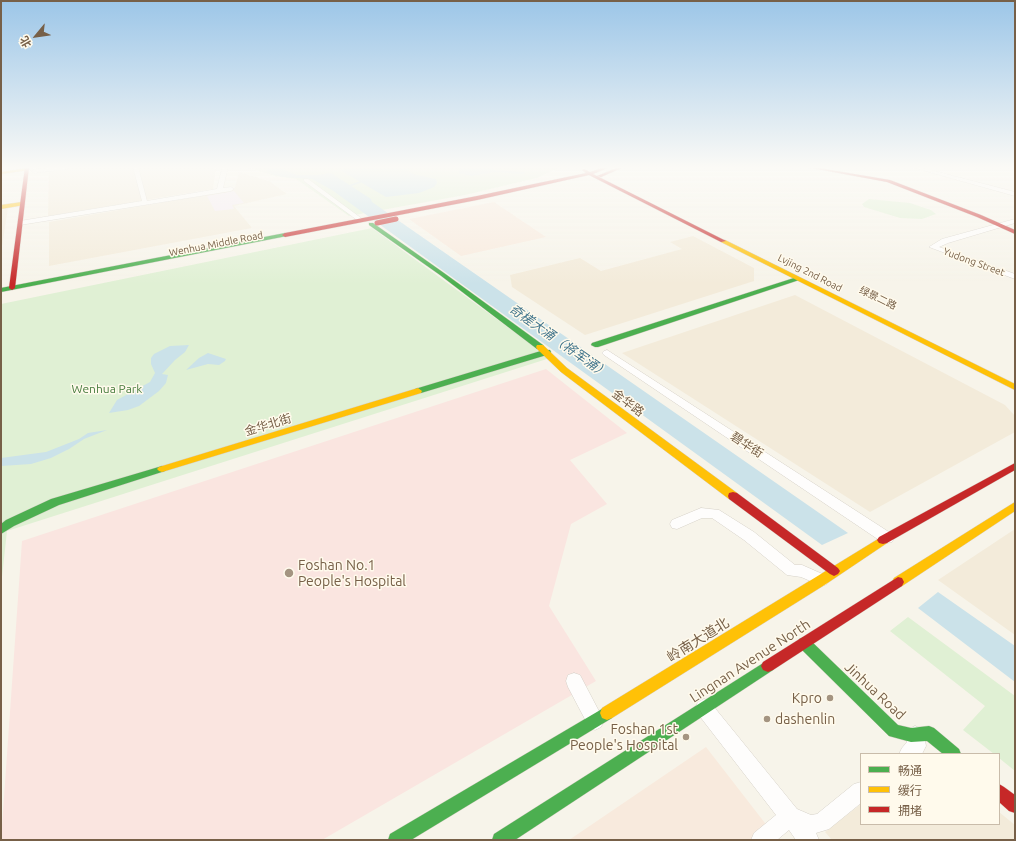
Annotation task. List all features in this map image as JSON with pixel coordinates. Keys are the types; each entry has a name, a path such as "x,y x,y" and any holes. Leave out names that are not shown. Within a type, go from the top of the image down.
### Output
{"main road":[{"path":"22,206 25,262"},
{"path":"12,288 26,206"},
{"name":"Wenhua Middle Road","path":"1,299 441,206"},
{"name":"Wenhua Middle Road","path":"393,216 445,206"},
{"name":"Lvjing 2nd Road","path":"651,206 1015,387"},
{"name":"绿景二路","path":"659,206 1015,377"},
{"path":"951,206 1015,232"},
{"name":"Wenhua Middle Road","path":"1,290 12,288 23,282 359,219 372,221"},
{"name":"金华路","path":"372,221 547,352 564,370 834,572"},
{"path":"594,345 797,279"},
{"name":"金华北街","path":"1,530 10,523 55,502 547,352"},
{"name":"岭南大道北","path":"396,840 594,721 887,538 1015,466"},
{"name":"Lingnan Avenue North","path":"500,840 1015,506"},
{"name":"Jinhua Road","path":"804,643 894,731 915,735 929,733 953,753"},
{"path":"1000,793 1015,805"}],"street":[{"path":"24,223 124,206"},
{"path":"342,206 359,219"},
{"path":"1001,226 1015,221"},
{"name":"Yudong Street","path":"1001,226 945,241 933,247 1015,277"},
{"name":"碧华街","path":"606,353 887,538"},
{"path":"677,524 701,513 714,513 749,536 792,571 802,571 822,580"},
{"path":"574,681 594,721"},
{"path":"704,708 809,840"},
{"path":"909,753 917,746 915,735"},
{"path":"790,816 811,825 822,822 860,792"},
{"path":"761,840 790,816"}],"shaded area":[{"path":"48,206 108,206 48,216"},
{"path":"141,206 234,206 252,228 49,266 49,222"},
{"path":"212,206 233,206 234,209 215,211"},
{"path":"473,206 500,206 546,237 461,256 409,219"},
{"path":"8,208 1,253 1,210"},
{"path":"693,236 754,268 754,281 585,335 512,287 510,275 580,258 601,271 682,249 670,242"},
{"path":"795,295 1005,405 1015,416 1015,432 870,512 622,353"},
{"name":"Foshan No.1 People's Hospital","path":"546,369 627,433 570,460 607,504 571,524 549,606 596,681 322,840 1,840 22,541"},
{"path":"1015,529 1015,635 938,580"},
{"path":"706,747 768,827 752,840 569,840"},
{"path":"860,805 860,825 1000,825 1000,813 1015,825 1015,840 832,840 825,832"}],"green space":[{"path":"335,206 403,206 349,216"},
{"path":"920,206 931,210 936,214 922,219 900,218 864,207"},
{"name":"Wenhua Park","path":"372,228 550,358 7,531 1,586 1,304"},
{"path":"908,617 1015,696 1015,771 1000,759 1000,753 993,753 963,730 985,706 890,631"}],"water":[{"name":"奇槎大涌（将军涌）","path":"354,206 378,206 848,533 822,545"},
{"path":"189,345 185,352 162,374 168,375 166,383 159,391 139,406 128,410 109,413 117,400 150,382 155,373 151,364 151,358 154,354 170,346"},
{"path":"208,353 226,359 219,365 208,364 186,370 199,358"},
{"path":"107,430 84,439 51,458 31,464 1,466 1,458 46,452 79,439 88,433"},
{"path":"938,592 1015,646 1015,682 918,608"}],"traffic: fast":[{"path":"371,224 442,274 540,347"},
{"path":"1,290 285,235"},
{"path":"595,345 797,279"},
{"path":"418,391 547,352"},
{"path":"1,530 10,523 55,502 162,469"},
{"path":"804,643 894,731 911,735 929,733 953,753"},
{"path":"500,840 768,666"},
{"path":"396,840 607,713"}],"traffic: slow":[{"path":"1,207 6,206"},
{"path":"723,241 1015,387"},
{"path":"540,347 564,370 733,496"},
{"path":"162,469 418,391"},
{"path":"898,582 1015,506"},
{"path":"607,713 822,580 883,540"}],"traffic: jam":[{"path":"12,288 22,206"},
{"path":"285,235 434,206"},
{"path":"652,206 723,241"},
{"path":"954,206 1015,232"},
{"path":"377,223 396,219"},
{"path":"883,540 1015,466"},
{"path":"733,496 834,571"},
{"path":"768,666 898,582"},
{"path":"1000,793 1015,805"}],"place":[{"name":"Foshan No.1 People's Hospital","path":"289,573"},
{"name":"Kpro","path":"830,698"},
{"name":"dashenlin","path":"767,719"},
{"name":"Foshan 1st People's Hospital","path":"686,737"}]}
